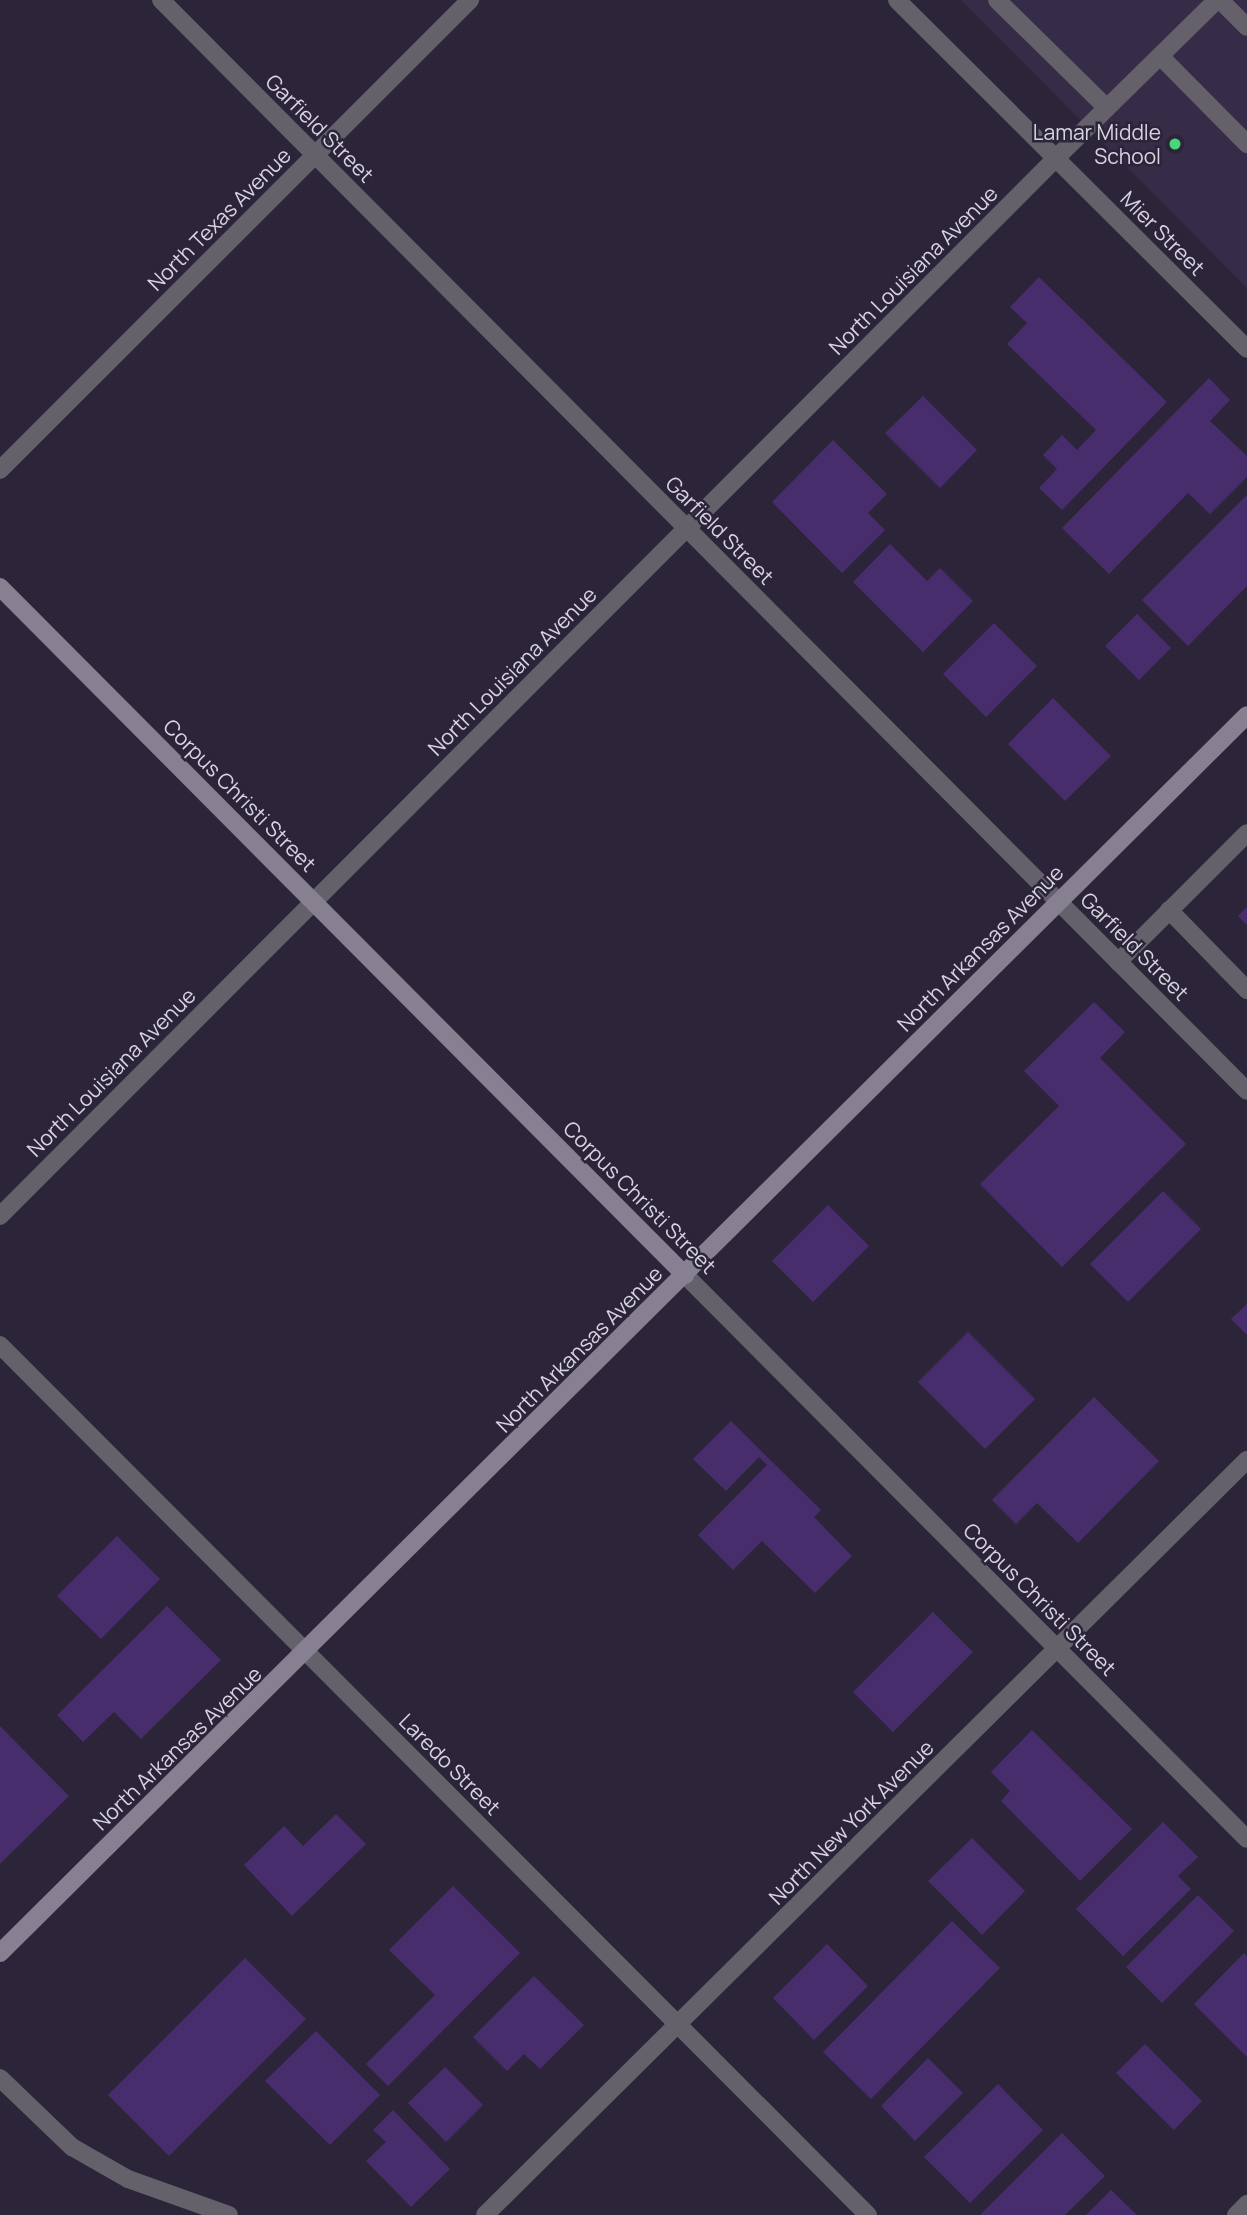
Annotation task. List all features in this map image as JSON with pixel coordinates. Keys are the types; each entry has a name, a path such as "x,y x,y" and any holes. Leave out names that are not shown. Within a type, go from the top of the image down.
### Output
{"main road":[{"name":"Corpus Christi Street","path":"0,587 685,1275"},
{"name":"North Arkansas Avenue","path":"0,1953 307,1652 1247,715"}],"street":[{"name":"Garfield Street","path":"161,0 1247,1091"},
{"name":"North Texas Avenue","path":"0,470 470,0"},
{"name":"Mier Street","path":"897,0 1247,349"},
{"path":"997,0 1107,108"},
{"name":"North Louisiana Avenue","path":"0,1216 1056,158 1219,0"},
{"path":"1219,0 1247,27"},
{"path":"1160,56 1247,144"},
{"path":"1118,962 1247,833"},
{"path":"1169,910 1247,990"},
{"name":"Corpus Christi Street","path":"685,1275 1247,1839"},
{"name":"Laredo Street","path":"0,1345 868,2215"},
{"name":"North New York Avenue","path":"485,2215 1247,1460"},
{"path":"0,2078 72,2147 128,2179 229,2215"},
{"path":"1236,2215 1247,2204"}],"shaded area":[{"name":"Lamar Middle School","path":"961,0 1247,0 1247,288"}],"building":[{"path":"1039,277 1167,402 1062,510 1039,488 1057,469 1043,455 1062,435 1077,450 1096,430 1007,344 1027,323 1010,307"},
{"path":"1209,378 1230,400 1210,421 1247,456 1247,477 1210,514 1188,493 1109,574 1062,528"},
{"path":"923,396 977,450 940,488 885,433"},
{"path":"833,440 887,494 868,513 885,530 842,573 772,502"},
{"path":"1247,495 1247,586 1188,646 1142,600"},
{"path":"890,544 927,581 940,568 973,601 923,652 853,582"},
{"path":"1137,614 1171,648 1139,680 1105,646"},
{"path":"994,623 1037,666 986,717 943,674"},
{"path":"1053,698 1111,756 1065,801 1008,744"},
{"path":"1247,907 1247,925 1238,916"},
{"path":"1094,1002 1125,1032 1100,1058 1186,1144 1062,1267 980,1184 1059,1106 1024,1071"},
{"path":"1163,1191 1201,1229 1128,1302 1090,1264"},
{"path":"828,1205 869,1246 813,1302 772,1261"},
{"path":"1247,1304 1247,1335 1231,1319"},
{"path":"968,1332 1035,1399 985,1449 918,1382"},
{"path":"1094,1397 1159,1461 1078,1543 1037,1503 1016,1524 992,1500"},
{"path":"731,1421 821,1510 814,1517 852,1556 815,1593 762,1541 733,1570 698,1535 767,1465 759,1457 726,1491 693,1459"},
{"path":"117,1536 160,1579 101,1639 57,1596"},
{"path":"167,1606 221,1660 141,1739 114,1712 83,1742 57,1715"},
{"path":"933,1612 973,1652 893,1732 853,1692"},
{"path":"0,1726 69,1796 0,1864"},
{"path":"1032,1730 1132,1829 1080,1881 1001,1801 1010,1791 991,1772"},
{"path":"336,1814 366,1844 292,1916 244,1865 284,1826 303,1846"},
{"path":"1163,1822 1198,1857 1178,1876 1191,1889 1123,1956 1076,1909"},
{"path":"972,1838 1025,1891 982,1935 928,1881"},
{"path":"453,1886 520,1953 388,2086 366,2064 435,1995 389,1950"},
{"path":"1198,1895 1234,1931 1162,2003 1126,1967"},
{"path":"952,1921 1000,1968 871,2099 823,2052"},
{"path":"827,1944 868,1986 814,2040 773,1998"},
{"path":"1244,1953 1247,1956 1247,2057 1194,2004"},
{"path":"245,1958 306,2019 169,2156 108,2095"},
{"path":"534,1976 584,2025 540,2069 524,2054 507,2071 473,2037"},
{"path":"316,2031 380,2095 330,2145 265,2081"},
{"path":"1145,2044 1202,2101 1174,2130 1116,2073"},
{"path":"928,2058 963,2093 915,2141 881,2106"},
{"path":"445,2067 483,2105 446,2142 408,2103"},
{"path":"998,2084 1043,2130 970,2203 924,2157"},
{"path":"393,2110 450,2169 411,2207 366,2161 386,2142 373,2130"},
{"path":"1062,2133 1105,2176 1065,2215 980,2215"},
{"path":"1111,2190 1137,2215 1086,2215"}],"place":[{"name":"Lamar Middle School","path":"1175,144"}]}
